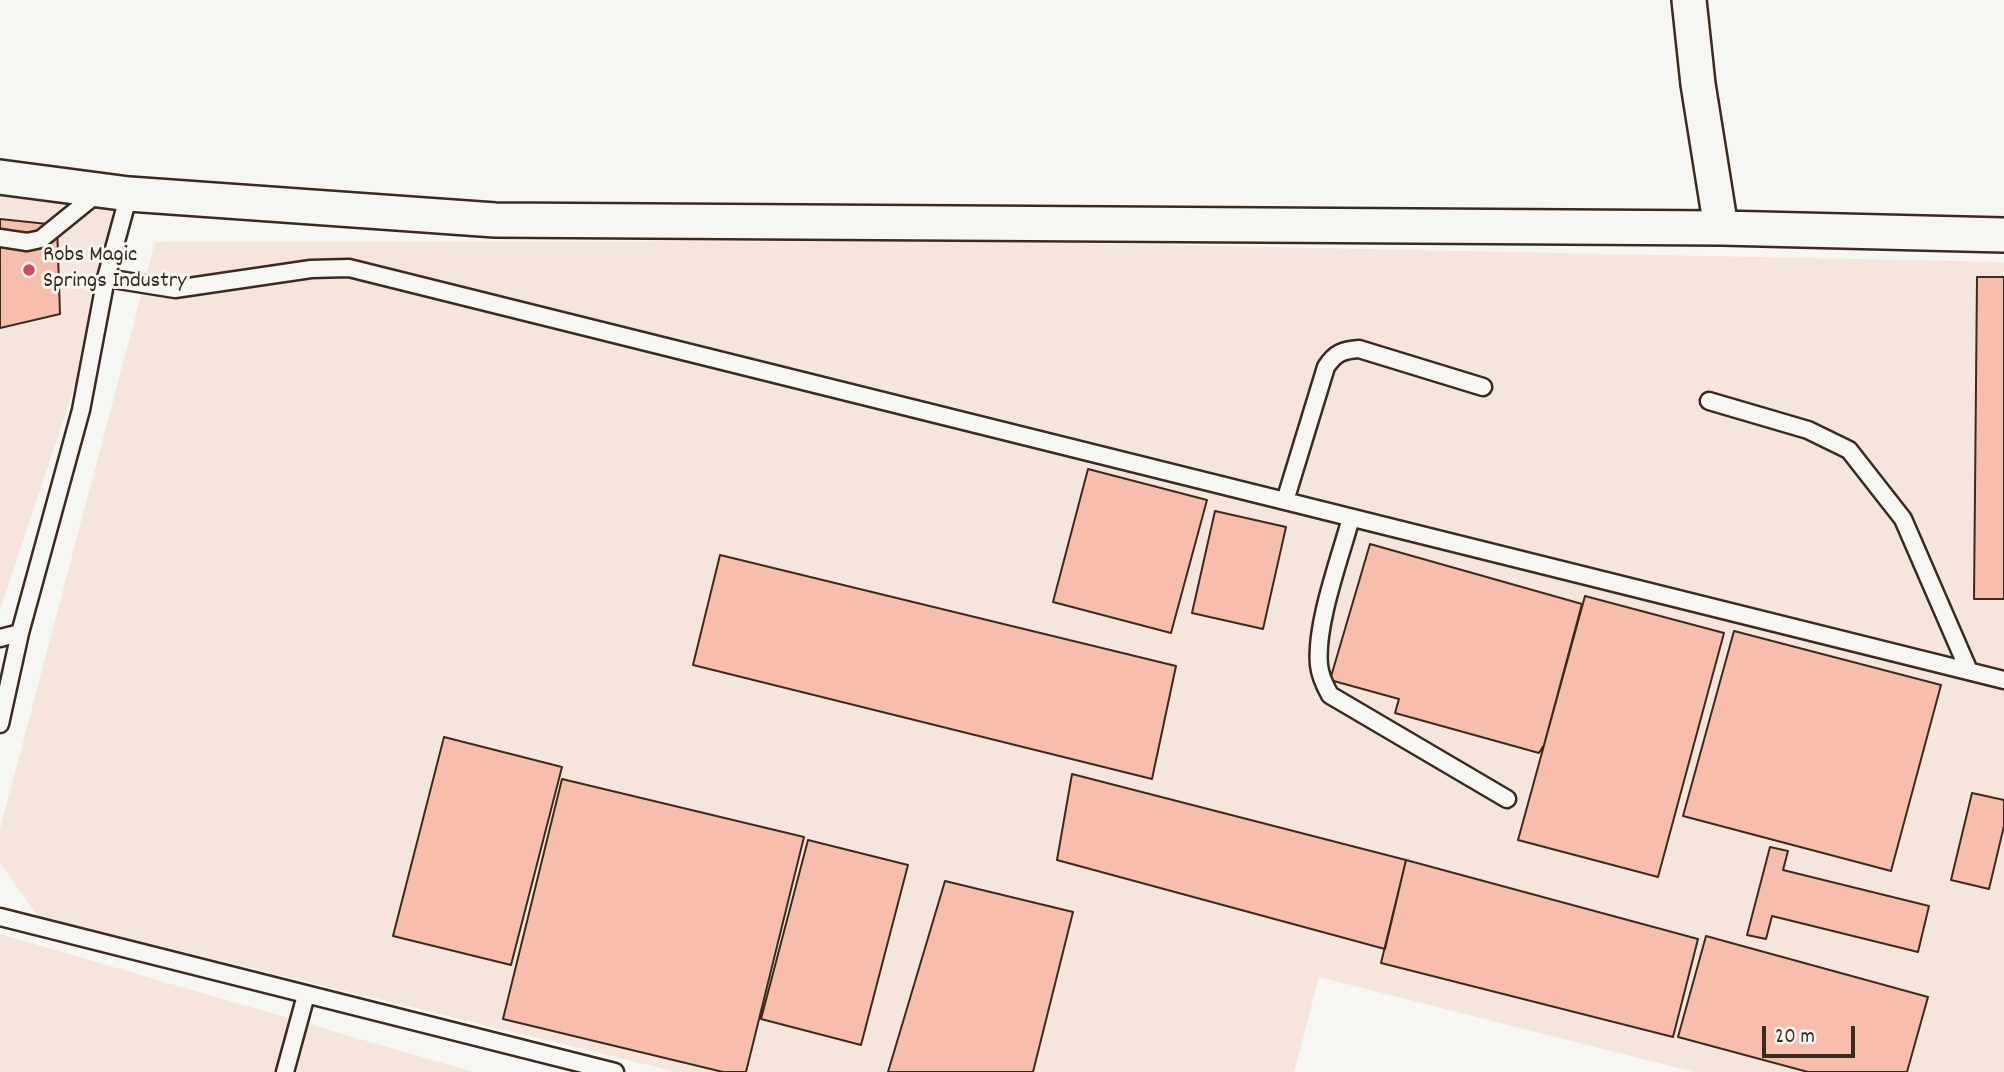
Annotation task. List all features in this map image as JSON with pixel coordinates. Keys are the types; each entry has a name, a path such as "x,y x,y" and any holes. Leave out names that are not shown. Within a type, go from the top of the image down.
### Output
{"street":[{"path":"1689,0 1721,228"},
{"path":"0,177 115,192 495,220 1721,228 2004,234"}],"lane":[{"path":"0,238 27,242 41,239 115,192"},
{"path":"0,724 20,633 81,410 106,278 115,192"},
{"path":"106,278 175,289 311,269 349,268 2004,680"},
{"path":"1285,501 1326,367 1342,350 1359,349 1483,387"},
{"path":"1709,401 1808,430 1849,450 1903,519 1969,671"},
{"path":"1351,518 1319,637 1319,666 1323,683 1330,695 1507,799"},
{"path":"0,638 20,633"},
{"path":"0,917 615,1072"},
{"path":"285,1072 306,995"}],"shaded area":[{"path":"0,167 118,181 92,334 0,610"},
{"path":"969,241 2004,262 2004,1072 1694,1072 1319,977 1294,1072 677,1072 38,916 0,863 0,829 155,242"},
{"path":"0,934 473,1072 0,1072"}],"building":[{"name":"Robs Magic Springs Industry","path":"0,219 57,225 60,314 0,328"},
{"path":"1977,277 2004,277 2004,599 1974,599"},
{"path":"1088,469 1207,500 1171,633 1053,602"},
{"path":"1215,511 1286,527 1263,629 1192,613"},
{"path":"1370,544 1582,604 1544,745 1539,753 1395,713 1399,699 1330,680"},
{"path":"720,555 1176,666 1152,779 693,665"},
{"path":"1585,596 1724,633 1658,877 1518,840"},
{"path":"1734,631 1941,685 1891,871 1683,816"},
{"path":"444,737 562,767 511,965 393,936"},
{"path":"1072,774 1406,860 1385,949 1057,860"},
{"path":"562,779 804,837 746,1072 723,1072 503,1019"},
{"path":"1972,793 2004,800 2004,826 1989,889 1951,880"},
{"path":"808,840 908,865 861,1045 761,1019"},
{"path":"1770,847 1788,851 1783,870 1929,906 1918,952 1772,916 1766,939 1747,935"},
{"path":"1406,860 1698,939 1673,1037 1381,963"},
{"path":"945,881 1073,912 1033,1072 888,1072"},
{"path":"1706,936 1928,997 1907,1072 1808,1072 1678,1037"}],"place":[{"name":"Robs Magic Springs Industry","path":"29,270"}]}
